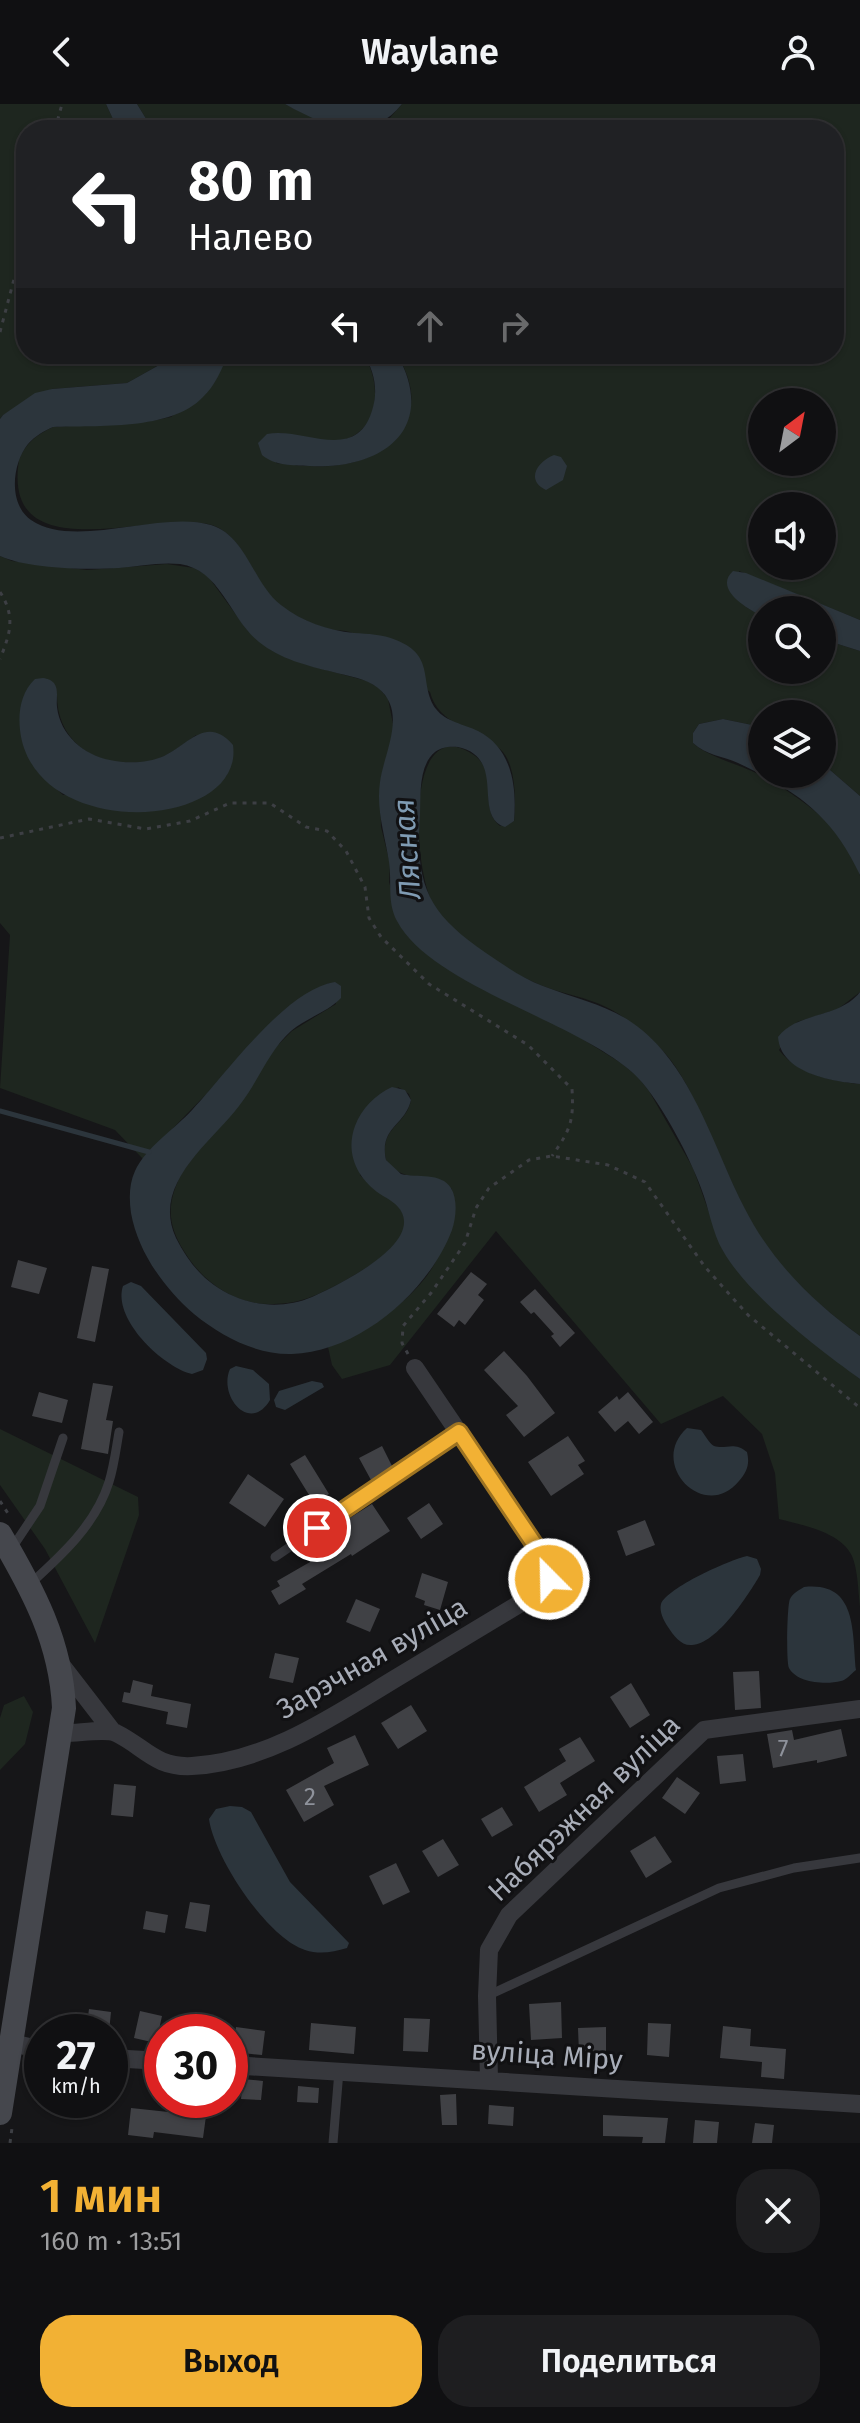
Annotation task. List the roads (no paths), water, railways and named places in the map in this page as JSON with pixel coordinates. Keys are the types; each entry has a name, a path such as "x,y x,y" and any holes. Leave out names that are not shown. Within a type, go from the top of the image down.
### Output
{"street":[{"name":"Зарэчная вуліца","path":"59,1662 113,1732 169,1765 194,1766 229,1760 280,1745 544,1589 549,1579 547,1563 415,1368"},
{"path":"0,2113 12,2043 10,1993 64,1708 59,1662 47,1623 30,1584 5,1542"},
{"name":"Набярэжная вуліца","path":"489,2079 489,1950 509,1915 704,1730 860,1709"},
{"path":"61,1733 113,1732"},
{"path":"12,2043 24,2046"},
{"name":"вуліца Міру","path":"248,2066 860,2104"}],"lane":[{"path":"30,1584 58,1559 95,1515 109,1482 119,1432"},
{"path":"275,1557 459,1432"},
{"path":"5,1542 40,1506 63,1438"},
{"path":"487,1996 719,1888 794,1868 860,1858"},
{"path":"333,2143 339,2071"}],"water":[{"path":"106,104 137,104 147,120 113,120"},
{"path":"285,104 402,104 383,120 315,119"},
{"name":"Лясная","path":"161,364 224,364 207,393 189,408 172,416 111,426 53,427 37,436 23,452 16,473 16,494 24,513 31,520 49,528 71,531 168,522 211,525 233,539 271,596 289,611 325,627 391,638 417,654 436,709 450,720 478,731 498,747 510,770 514,795 514,821 505,827 495,821 490,811 486,774 473,753 449,747 437,750 430,758 422,782 419,840 423,879 429,896 451,925 513,971 535,983 622,1016 663,1051 688,1087 744,1207 767,1245 809,1294 860,1336 860,1379 786,1321 735,1268 719,1244 701,1188 681,1144 652,1095 633,1073 576,1036 471,984 440,965 415,944 397,921 391,900 389,862 379,803 380,782 393,720 387,698 378,688 362,680 294,661 267,648 249,632 206,575 194,568 180,564 157,564 106,569 58,568 26,564 0,556 0,419 35,393 127,383"},
{"path":"401,364 408,381 411,404 407,423 396,440 380,452 359,461 335,465 284,464 262,455 258,443 267,434 328,440 355,435 366,425 373,407 375,386 370,366"},
{"path":"554,455 561,457 567,466 563,480 546,490 536,482 536,472 542,462"},
{"path":"733,571 746,573 748,580 763,580 802,596 748,596 748,608 730,591 728,578"},
{"path":"836,610 860,620 860,651 836,643"},
{"path":"43,678 56,686 59,717 68,735 91,754 117,761 145,761 164,756 198,735 215,732 233,745 228,774 207,795 174,808 136,812 96,807 60,792 33,767 20,730 20,709 24,696 35,679"},
{"path":"723,719 748,724 748,768 709,753 693,743 693,733 699,724"},
{"path":"836,775 860,796 860,875 825,821 784,788 836,788"},
{"path":"335,982 341,986 341,998 297,1026 283,1039 239,1106 187,1166 171,1200 170,1218 176,1238 192,1264 208,1280 236,1297 261,1304 287,1304 312,1297 372,1264 398,1239 404,1226 402,1213 359,1173 352,1155 352,1136 365,1108 392,1087 405,1090 411,1100 404,1116 386,1140 386,1160 401,1174 435,1178 447,1183 455,1198 455,1220 441,1253 427,1275 409,1296 366,1330 317,1351 292,1354 265,1351 227,1337 204,1322 163,1281 146,1255 134,1227 130,1208 131,1186 135,1171 146,1154 193,1109 277,1016 316,988"},
{"path":"860,992 860,1084 809,1073 788,1059 778,1037 786,1029 841,1007"},
{"path":"131,1282 141,1286 206,1353 203,1370 192,1374 180,1370 142,1340 125,1313 122,1299 123,1286"},
{"path":"236,1366 253,1370 269,1384 270,1400 262,1410 245,1412 232,1400 227,1379 230,1369"},
{"path":"312,1381 322,1383 324,1387 285,1410 276,1407 274,1400 279,1391"},
{"path":"687,1428 701,1430 714,1446 734,1446 747,1452 746,1471 725,1492 711,1496 697,1492 685,1484 677,1472 673,1457 676,1442"},
{"path":"747,1556 757,1559 760,1575 731,1617 702,1642 688,1645 678,1640 666,1625 661,1604 674,1590"},
{"path":"804,1587 822,1587 834,1592 849,1612 856,1670 843,1680 812,1682 798,1677 789,1668 789,1603 792,1595"},
{"path":"230,1806 251,1812 290,1882 349,1943 347,1948 326,1952 305,1950 275,1930 259,1913 232,1874 213,1835 209,1819 216,1809"}],"waterway":[{"path":"0,1111 149,1152"}]}
